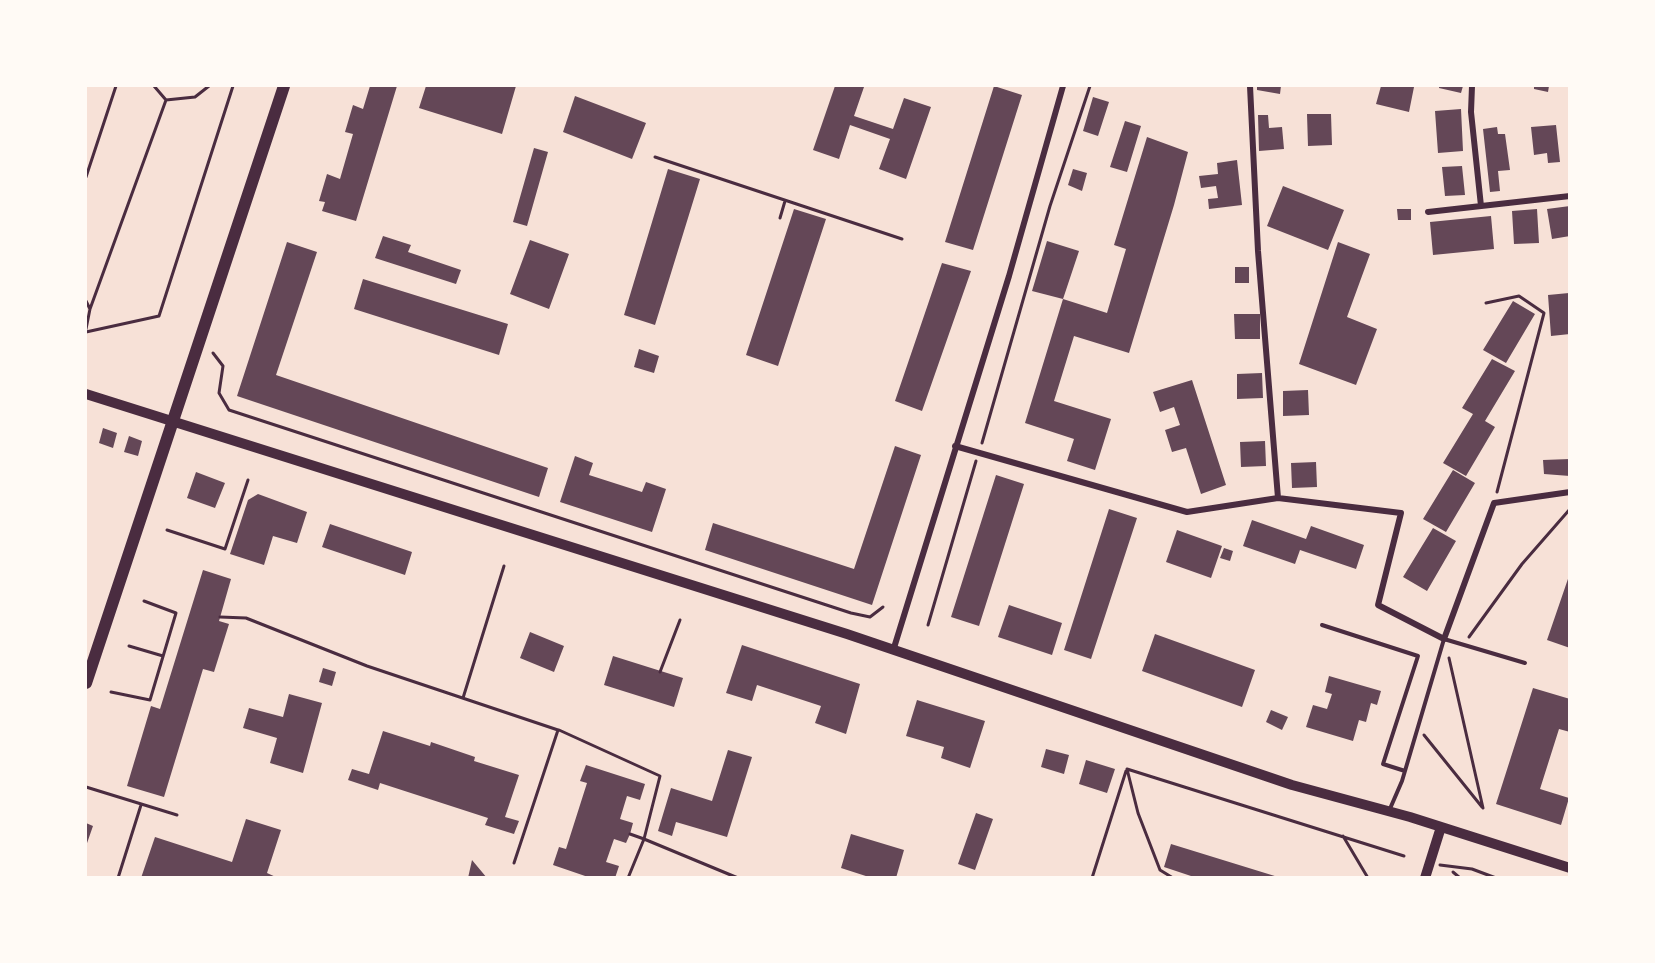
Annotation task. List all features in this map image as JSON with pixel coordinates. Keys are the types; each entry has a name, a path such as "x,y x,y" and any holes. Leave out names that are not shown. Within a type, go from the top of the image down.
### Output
{"main road":[{"path":"86,683 284,86"},
{"path":"86,393 570,545 1292,785 1441,827 1569,868"},
{"path":"1425,878 1441,827"}],"street":[{"path":"893,651 955,446 1010,276 1063,86"},
{"path":"1250,86 1258,251 1278,498"},
{"path":"1472,86 1471,112 1481,206"},
{"path":"1428,212 1569,196"},
{"path":"955,446 1187,512 1278,498 1401,513 1378,605 1444,639 1494,502 1569,492"}],"lane":[{"path":"1322,625 1418,656 1383,764 1405,771"},
{"path":"1388,812 1405,771 1444,639 1525,663"}],"path":[{"path":"86,177 116,86"},
{"path":"154,86 166,99"},
{"path":"166,99 195,97 209,86"},
{"path":"166,99 90,309 86,330 159,316 233,86"},
{"path":"928,625 1050,206 1090,86"},
{"path":"655,157 902,239"},
{"path":"780,218 785,201"},
{"path":"811,210 812,205"},
{"path":"1486,303 1519,296 1544,313 1494,502"},
{"path":"86,301 90,309"},
{"path":"213,354 223,366 219,393 229,410 851,613 870,617 883,607"},
{"path":"167,530 225,549 248,480"},
{"path":"1459,643 1473,634 1522,564 1569,509"},
{"path":"463,698 504,566"},
{"path":"111,692 150,700 176,613 144,601"},
{"path":"220,616 246,618 367,666 558,730 660,776 644,839 628,878"},
{"path":"660,672 680,620"},
{"path":"1418,727 1483,808 1444,639"},
{"path":"129,646 163,656"},
{"path":"514,863 558,730"},
{"path":"1127,769 1404,856"},
{"path":"1092,878 1127,769"},
{"path":"1127,769 1138,813 1160,870 1173,878"},
{"path":"86,787 177,815"},
{"path":"118,878 141,804"},
{"path":"630,834 738,878"},
{"path":"1343,836 1368,878"},
{"path":"1430,862 1454,868 1473,869 1496,878"},
{"path":"1454,872 1460,878"}],"building":[{"path":"370,86 397,86 356,221 322,211 325,202 319,201 327,174 340,179 353,134 345,132 353,105 363,109"},
{"path":"426,86 516,86 502,134 419,108"},
{"path":"835,86 864,87 854,116 893,129 904,98 931,107 906,179 879,169 890,139 850,125 839,159 813,150"},
{"path":"994,86 1022,95 973,250 945,242"},
{"path":"1257,86 1281,86 1280,94 1257,90"},
{"path":"1381,86 1414,87 1409,112 1376,104"},
{"path":"1439,86 1463,86 1461,93 1439,88"},
{"path":"1534,86 1549,86 1548,92 1534,89"},
{"path":"575,96 646,123 632,159 563,132"},
{"path":"1093,97 1109,102 1098,136 1083,131"},
{"path":"1461,109 1463,151 1438,153 1435,111"},
{"path":"1307,114 1331,114 1332,145 1308,146"},
{"path":"1258,115 1268,115 1269,128 1282,127 1284,149 1259,151"},
{"path":"1125,121 1141,126 1127,172 1110,167"},
{"path":"1556,125 1560,162 1548,163 1547,153 1534,155 1531,127"},
{"path":"1497,127 1498,134 1505,134 1510,170 1498,171 1500,191 1490,192 1483,129"},
{"path":"1147,137 1188,152 1129,353 1074,336 1054,401 1111,419 1095,470 1067,461 1074,439 1025,423 1063,299 1107,313 1126,249 1114,245"},
{"path":"534,148 548,152 527,226 513,222"},
{"path":"1237,160 1242,205 1209,209 1208,199 1218,198 1216,186 1201,188 1199,176 1218,174 1217,163"},
{"path":"1462,166 1465,195 1445,196 1442,167"},
{"path":"668,169 700,179 655,325 624,315"},
{"path":"1073,169 1087,173 1082,191 1068,185"},
{"path":"1283,186 1344,210 1328,250 1267,226"},
{"path":"1570,206 1570,236 1552,239 1547,209"},
{"path":"794,209 826,219 778,366 746,355"},
{"path":"1397,209 1411,209 1411,220 1398,220"},
{"path":"1537,209 1539,243 1514,244 1512,211"},
{"path":"1491,216 1494,249 1433,255 1430,222"},
{"path":"383,236 411,245 408,252 461,270 456,284 375,258"},
{"path":"530,240 569,254 549,309 510,294"},
{"path":"1047,241 1079,251 1063,299 1032,291"},
{"path":"287,242 317,252 276,375 548,468 539,497 237,396"},
{"path":"1338,242 1370,254 1347,317 1377,329 1356,385 1299,364"},
{"path":"942,263 971,271 922,411 895,401"},
{"path":"1235,267 1249,267 1249,283 1235,283"},
{"path":"363,279 508,324 499,355 354,309"},
{"path":"1569,293 1570,334 1551,336 1548,295"},
{"path":"1513,301 1535,314 1506,363 1483,350"},
{"path":"1234,314 1260,314 1260,339 1235,339"},
{"path":"639,349 659,356 654,373 634,367"},
{"path":"1492,359 1515,371 1485,421 1495,427 1466,476 1443,463 1473,414 1462,408"},
{"path":"1262,373 1263,398 1237,399 1237,374"},
{"path":"1192,380 1226,485 1201,494 1186,448 1172,452 1165,430 1180,425 1174,407 1160,412 1153,392"},
{"path":"1308,390 1309,415 1283,416 1283,391"},
{"path":"103,428 117,433 113,448 99,443"},
{"path":"129,436 142,441 138,456 124,452"},
{"path":"1265,441 1266,466 1241,467 1240,442"},
{"path":"895,446 921,455 872,605 705,550 713,523 854,569"},
{"path":"575,456 593,463 589,475 642,492 646,482 666,489 652,532 560,502"},
{"path":"1570,459 1570,476 1544,474 1543,460"},
{"path":"1316,462 1317,487 1292,488 1291,463"},
{"path":"1453,470 1475,483 1446,532 1423,519"},
{"path":"196,472 225,483 215,508 187,498"},
{"path":"996,475 1024,484 979,626 951,617"},
{"path":"258,494 307,512 297,543 273,536 264,565 230,554 248,500"},
{"path":"1109,509 1137,518 1091,659 1064,650"},
{"path":"1252,520 1306,539 1311,526 1364,545 1356,569 1300,550 1295,564 1243,546"},
{"path":"330,524 412,552 405,575 322,547"},
{"path":"1433,528 1456,541 1427,591 1403,577"},
{"path":"1177,530 1222,546 1211,578 1166,562"},
{"path":"1224,548 1233,551 1230,561 1220,558"},
{"path":"203,570 231,579 219,621 229,624 214,672 203,669 164,797 127,786 151,706 160,709"},
{"path":"1570,573 1570,648 1547,640"},
{"path":"1009,605 1062,623 1052,655 998,637"},
{"path":"530,632 564,646 554,672 520,658"},
{"path":"1155,634 1255,670 1242,707 1142,671"},
{"path":"742,645 860,684 846,734 815,723 821,706 757,685 752,701 726,693"},
{"path":"613,656 683,678 674,707 604,685"},
{"path":"323,668 336,672 332,686 319,682"},
{"path":"1329,676 1381,691 1377,705 1371,703 1366,722 1359,720 1353,741 1306,727 1313,705 1327,709 1332,694 1325,692"},
{"path":"1533,688 1570,699 1570,732 1559,729 1540,789 1569,798 1561,825 1496,804"},
{"path":"289,694 322,703 303,773 270,763 277,738 243,728 249,708 283,717"},
{"path":"917,700 985,721 970,768 941,758 944,747 906,736"},
{"path":"1271,710 1288,717 1282,730 1266,722"},
{"path":"383,731 430,746 431,742 475,757 474,761 519,775 505,817 519,821 514,834 485,825 488,818 380,783 378,790 348,780 352,769 369,774"},
{"path":"1046,749 1069,755 1064,774 1041,767"},
{"path":"728,750 752,757 727,837 676,822 672,836 658,831 671,788 712,801"},
{"path":"1086,760 1115,769 1107,793 1079,784"},
{"path":"586,765 645,784 640,800 627,796 620,819 633,823 630,834 626,843 614,839 606,862 619,866 615,878 591,878 553,865 559,847 566,849 587,783 580,781"},
{"path":"976,813 993,819 975,870 958,864"},
{"path":"246,819 281,830 267,873 278,878 141,878 155,837 232,862"},
{"path":"86,823 93,826 86,846"},
{"path":"851,834 904,850 896,878 872,878 841,868"},
{"path":"1171,844 1278,878 1197,878 1164,867"},
{"path":"472,860 487,878 468,878"}]}
